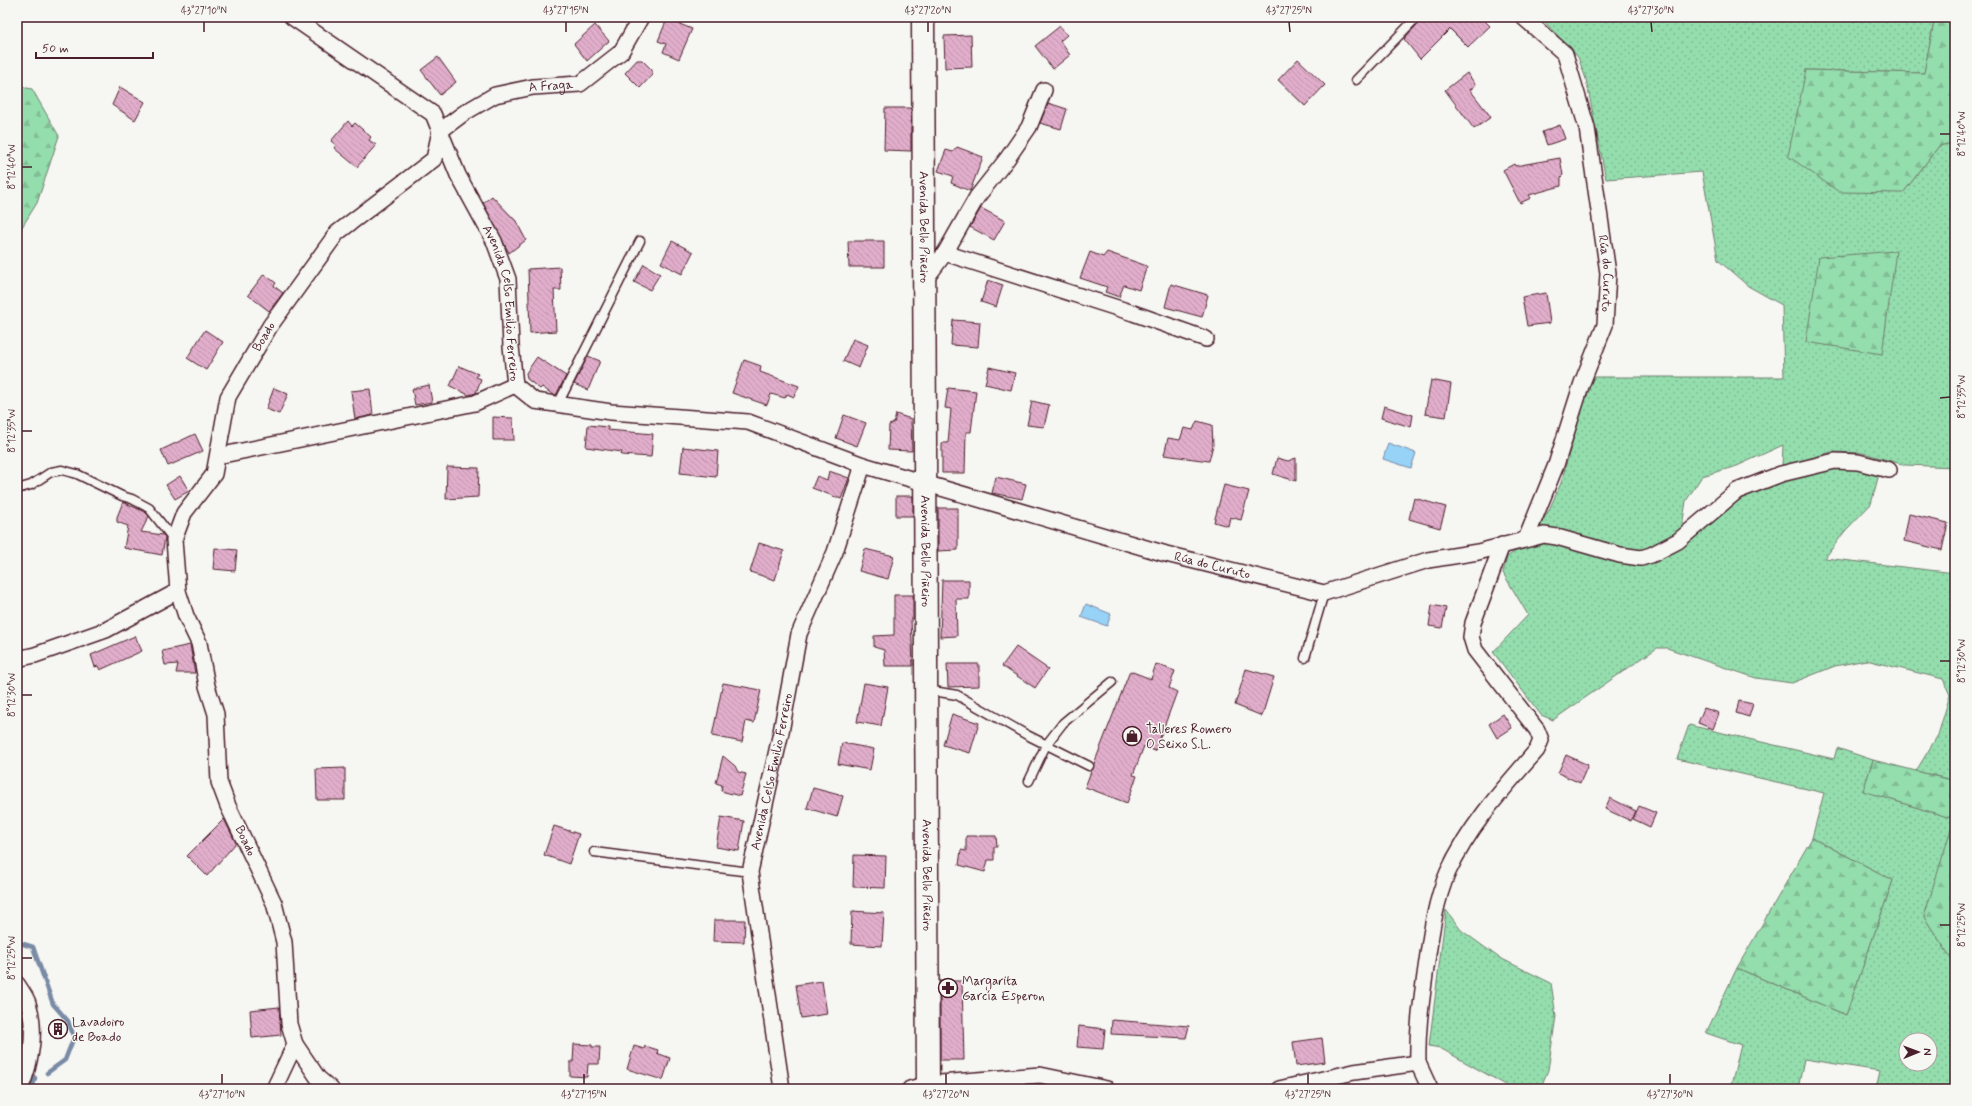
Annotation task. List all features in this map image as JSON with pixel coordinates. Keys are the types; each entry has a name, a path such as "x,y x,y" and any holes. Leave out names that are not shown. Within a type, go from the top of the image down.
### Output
{"street":[{"name":"Avenida Celso Emilio Ferreiro","path":"292,17 433,114 458,175 494,241 508,279 511,346 515,386 535,401 611,412 748,422 863,465 925,482"},
{"name":"A Fraga","path":"440,132 464,113 495,95 533,87 580,84 621,52 641,17"},
{"name":"Avenida Bello Piñeiro","path":"923,17 926,690 922,1087 1040,1075 1107,1089"},
{"name":"Rúa do Curuto","path":"1523,17 1565,54 1587,128 1608,273 1604,325 1582,383 1556,466 1526,539"},
{"path":"925,280 945,253 976,197 1007,159 1029,127 1044,90"},
{"name":"Boado","path":"331,1089 318,1078 295,1044 289,1024 284,942 274,903 228,806 219,782 216,714 207,686 199,643 186,616 178,591 174,540 184,513 214,474 228,397 270,326 337,233 434,159 440,132"},
{"path":"945,253 1133,313 1206,340"},
{"path":"218,456 475,403 515,386"},
{"path":"1324,593 1428,560 1478,552 1544,535 1557,537 1620,555 1641,558 1651,555 1678,541 1737,491 1781,474 1835,461 1858,462 1889,470"},
{"name":"Avenida Celso Emilio Ferreiro","path":"782,1089 750,872 781,732 799,634 836,552 863,465"},
{"name":"Rúa do Curuto","path":"925,482 1166,554 1324,593"},
{"path":"1430,1089 1418,1063 1418,1046 1428,956 1436,908 1448,872 1481,816 1537,750 1541,740 1537,730 1475,650 1471,637 1473,623 1502,545"},
{"path":"17,659 106,630 178,591"},
{"path":"17,984 28,1002 34,1029 25,1077 20,1089"},
{"path":"274,1089 295,1044"},
{"path":"1279,1089 1354,1072 1418,1063"}],"lane":[{"path":"1356,80 1417,17"},
{"path":"558,404 640,241"},
{"path":"17,488 31,485 51,472 62,470 77,474 122,496 132,498 149,508 174,540"},
{"path":"1305,658 1324,593"},
{"path":"1029,781 1046,745 1063,723 1112,682"},
{"path":"926,690 957,695 1046,745 1089,766"},
{"path":"594,852 750,872"}],"green space":[{"path":"1540,17 1935,17 1924,73 1806,70 1903,193 1939,146 1955,142 1955,467 1905,465 1863,453 1831,452 1782,467 1783,445 1737,466 1702,476 1686,501 1681,533 1637,554 1538,529 1549,510 1561,483 1581,410 1592,377 1784,377 1782,305 1748,286 1718,260 1702,172 1606,179 1586,79 1578,57"},
{"path":"1935,17 1955,17 1955,142 1939,146 1903,193 1839,192 1788,156 1806,70 1924,73"},
{"path":"17,86 32,89 59,136 37,203 17,235"},
{"path":"1896,251 1882,354 1806,342 1819,257"},
{"path":"1851,467 1879,474 1871,504 1845,531 1825,558 1955,573 1955,781 1916,771 1938,735 1950,695 1943,679 1866,660 1835,666 1792,683 1756,678 1667,648 1657,648 1553,720 1541,715 1493,652 1528,615 1503,573 1507,557 1524,545 1543,541 1621,561 1720,514 1747,495 1774,483 1831,468"},
{"path":"1689,725 1834,759 1837,748 1873,760 1863,791 1955,819 1924,917 1955,964 1955,1089 1876,1089 1880,1071 1804,1059 1798,1089 1730,1089 1741,1045 1706,1033 1737,968 1846,1015 1893,880 1812,838 1824,793 1677,759"},
{"path":"1873,760 1955,781 1955,964 1924,917 1954,819 1863,791"},
{"path":"1812,838 1893,880 1846,1015 1737,968"},
{"path":"1446,910 1461,930 1498,957 1551,983 1556,1016 1548,1070 1540,1089 1513,1089 1440,1048 1429,1046"}],"water":[{"path":"1388,443 1416,453 1411,468 1383,459"},
{"path":"1086,604 1111,614 1107,626 1081,617"}],"building":[{"path":"1424,17 1481,17 1490,26 1468,47 1450,29 1420,59 1404,39"},
{"path":"667,19 692,29 679,59 663,52 666,44 658,41"},
{"path":"595,25 609,41 587,61 574,44"},
{"path":"1060,26 1067,35 1060,41 1070,55 1053,69 1035,46"},
{"path":"971,35 972,67 945,68 944,36"},
{"path":"438,57 456,82 440,95 421,70"},
{"path":"1298,59 1325,85 1305,106 1278,80"},
{"path":"637,60 642,60 652,70 652,75 640,88 625,73"},
{"path":"1467,73 1476,85 1470,90 1491,117 1474,129 1445,90"},
{"path":"120,87 145,102 135,120 112,105"},
{"path":"1048,103 1067,109 1061,129 1040,123"},
{"path":"885,108 911,108 911,151 884,150"},
{"path":"348,121 352,126 355,123 371,137 369,140 376,145 357,167 334,148 336,145 331,141"},
{"path":"1560,125 1565,139 1547,145 1542,132"},
{"path":"957,147 983,157 970,191 951,183 953,176 938,171 946,150 953,152"},
{"path":"1560,158 1563,175 1561,177 1561,186 1529,195 1531,198 1520,203 1503,170 1514,164 1515,166"},
{"path":"492,196 516,221 526,240 509,253 483,203"},
{"path":"981,208 1005,221 994,240 970,227"},
{"path":"672,241 693,252 682,274 661,263"},
{"path":"848,241 884,241 884,267 849,267"},
{"path":"1090,252 1103,257 1107,252 1147,266 1139,290 1124,285 1119,297 1105,292 1107,287 1080,278"},
{"path":"644,264 660,274 650,290 634,282"},
{"path":"560,267 561,290 554,290 556,331 530,333 528,269"},
{"path":"264,274 276,283 274,286 283,293 269,311 248,295"},
{"path":"988,280 1003,285 996,307 981,302"},
{"path":"1171,284 1208,295 1202,317 1165,307"},
{"path":"1546,293 1550,323 1527,326 1522,297"},
{"path":"953,320 980,322 978,347 951,345"},
{"path":"205,330 223,342 206,370 187,358"},
{"path":"853,339 868,345 859,368 843,361"},
{"path":"588,356 600,361 588,390 574,384"},
{"path":"537,357 566,376 556,395 542,387 540,389 527,379 526,373"},
{"path":"744,360 761,366 760,372 799,386 794,397 787,394 785,398 771,394 767,405 732,393"},
{"path":"459,366 478,374 476,377 481,379 476,393 469,395 450,386"},
{"path":"989,367 1015,373 1011,390 985,384"},
{"path":"1431,380 1451,384 1446,417 1425,414"},
{"path":"429,385 432,402 415,405 412,389"},
{"path":"274,388 288,394 279,414 266,409"},
{"path":"948,388 976,391 971,432 966,432 965,473 942,473 942,443 948,443 951,409 945,408"},
{"path":"370,389 373,415 355,419 351,391"},
{"path":"1032,401 1049,405 1044,427 1027,425"},
{"path":"1384,406 1413,415 1411,427 1381,418"},
{"path":"896,414 911,419 912,451 888,450 889,425 894,423"},
{"path":"844,415 866,423 857,446 836,438"},
{"path":"493,417 513,418 514,440 493,440"},
{"path":"1197,421 1212,425 1213,445 1209,461 1164,455 1168,438 1180,440 1184,428 1193,430"},
{"path":"588,425 608,427 608,430 653,434 651,457 621,455 622,452 586,447"},
{"path":"195,434 203,451 168,466 161,450"},
{"path":"683,447 718,451 716,477 680,473"},
{"path":"1277,458 1288,461 1296,458 1296,481 1273,474"},
{"path":"447,467 479,468 478,497 446,499"},
{"path":"829,471 849,478 841,499 812,488 817,476 827,480"},
{"path":"180,476 189,491 175,499 166,485"},
{"path":"996,477 1026,484 1022,499 992,493"},
{"path":"1224,485 1249,491 1241,520 1230,517 1228,526 1214,522"},
{"path":"896,496 913,496 913,516 896,516"},
{"path":"1414,498 1446,507 1440,528 1409,519"},
{"path":"123,502 145,512 149,516 141,532 163,535 165,537 162,555 124,548 128,526 117,522 117,517"},
{"path":"938,508 958,508 958,550 938,551"},
{"path":"1909,514 1948,523 1942,550 1904,541"},
{"path":"759,543 784,551 775,580 750,572"},
{"path":"215,548 237,550 235,571 213,569"},
{"path":"865,549 894,556 888,579 859,571"},
{"path":"942,580 969,580 969,599 956,599 957,636 940,637"},
{"path":"894,595 913,595 913,619 911,619 913,666 885,666 884,650 874,647 874,636 894,635"},
{"path":"1432,605 1446,608 1442,628 1429,626"},
{"path":"135,636 142,651 100,670 98,666 95,667 91,655"},
{"path":"190,645 195,673 176,673 178,664 165,665 162,651"},
{"path":"1016,647 1048,669 1035,688 1002,666"},
{"path":"947,664 979,664 979,686 948,687"},
{"name":"Talleres Romero O Seixo S.L.","path":"1156,664 1175,671 1169,688 1177,692 1155,751 1144,746 1133,775 1137,776 1127,803 1085,787 1130,671 1151,679"},
{"path":"1246,669 1274,677 1262,716 1235,705"},
{"path":"723,683 761,690 754,723 746,721 742,742 712,736"},
{"path":"864,683 888,687 881,726 857,722"},
{"path":"1739,701 1753,704 1749,717 1736,713"},
{"path":"1704,708 1719,713 1713,729 1698,723"},
{"path":"952,714 979,723 970,753 943,745"},
{"path":"1503,714 1512,728 1497,738 1489,724"},
{"path":"842,743 874,749 870,770 838,764"},
{"path":"1566,755 1588,765 1580,783 1558,773"},
{"path":"723,756 735,766 738,772 746,774 740,796 721,791 722,785 716,783"},
{"path":"345,768 345,800 317,800 316,769"},
{"path":"813,788 843,796 837,817 807,808"},
{"path":"1610,798 1636,811 1631,821 1605,809"},
{"path":"1639,806 1656,813 1650,827 1633,819"},
{"path":"721,817 744,821 739,851 716,847"},
{"path":"224,819 236,843 207,876 187,856"},
{"path":"554,826 579,834 569,864 544,855"},
{"path":"966,836 996,836 997,847 994,847 994,860 988,860 985,872 959,865 961,850 966,851"},
{"path":"854,855 886,856 885,888 853,887"},
{"path":"852,911 884,913 882,946 851,944"},
{"path":"714,920 745,920 744,942 713,941"},
{"path":"822,981 827,1014 801,1018 796,985"},
{"path":"940,981 962,981 964,1060 940,1060"},
{"path":"279,1007 281,1035 252,1038 250,1010"},
{"path":"1112,1020 1189,1026 1186,1038 1111,1034"},
{"path":"1079,1026 1105,1029 1103,1049 1077,1047"},
{"path":"1322,1038 1325,1062 1296,1066 1293,1042"},
{"path":"574,1044 600,1047 599,1064 588,1064 587,1077 570,1076 570,1062 573,1062"},
{"path":"634,1046 644,1049 645,1046 658,1050 657,1053 670,1058 663,1080 627,1069"}],"waterway":[{"path":"17,942 33,947 53,1004 68,1021 74,1037 65,1060 47,1073"},
{"path":"32,1089 35,1078"}],"place":[{"name":"Talleres Romero O Seixo S.L.","path":"1132,736"},
{"name":"Margarita García Esperon","path":"948,988"},
{"name":"Lavadoiro de Boado","path":"58,1029"}]}
